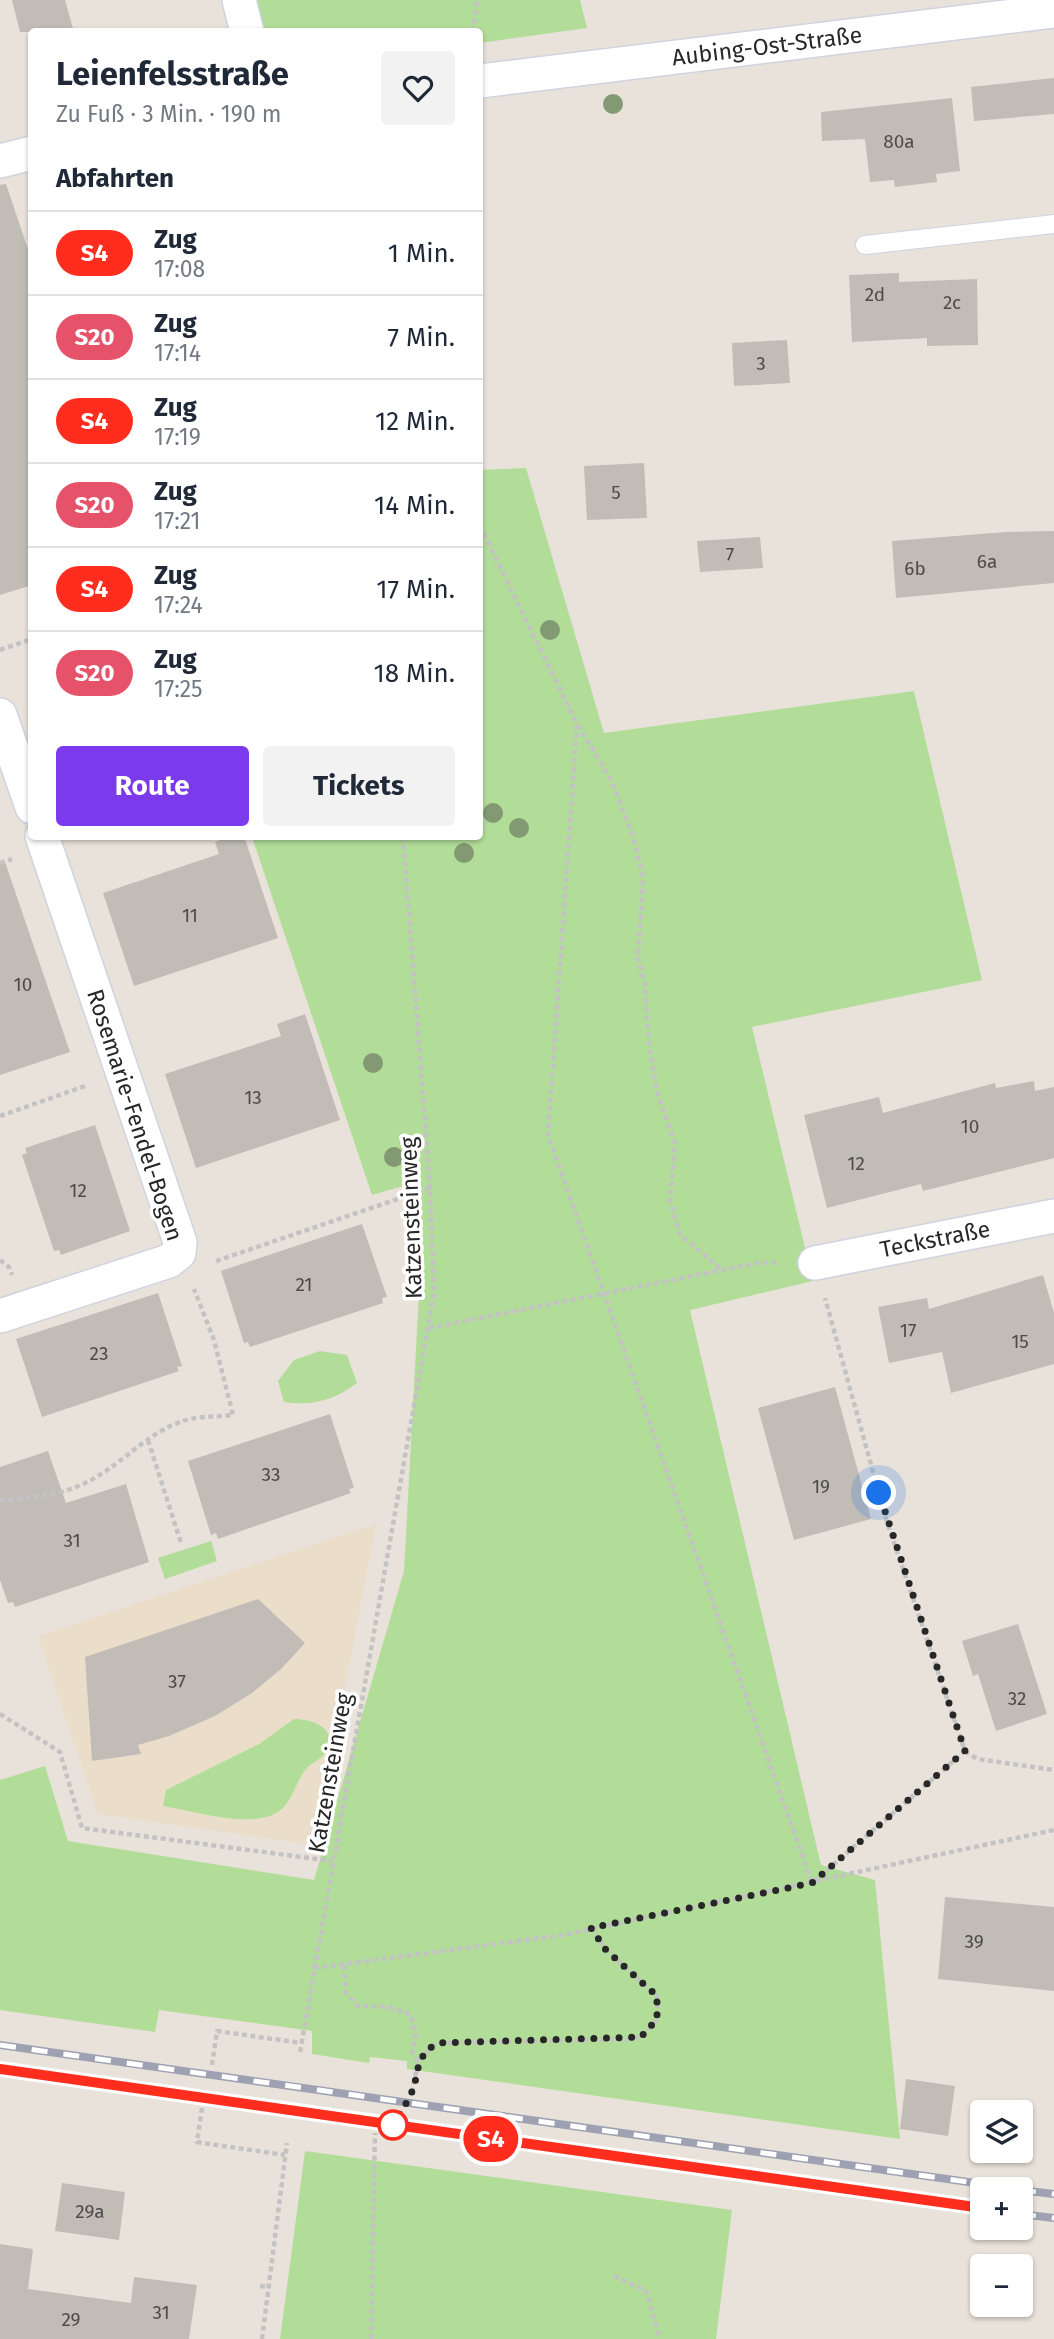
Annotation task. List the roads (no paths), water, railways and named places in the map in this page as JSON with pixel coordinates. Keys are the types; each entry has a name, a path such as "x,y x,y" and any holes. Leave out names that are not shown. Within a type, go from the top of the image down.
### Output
{"street":[{"path":"239,0 246,28"},
{"name":"Aubing-Ost-Straße","path":"483,81 1054,11"},
{"path":"0,161 28,154"},
{"path":"0,715 28,796"},
{"name":"Rosemarie-Fendel-Bogen","path":"0,1316 169,1261 179,1253 180,1242 43,840"},
{"name":"Teckstraße","path":"815,1263 1054,1216"}],"lane":[{"path":"865,245 1054,224"}],"railway":[{"path":"0,2045 970,2182"},
{"path":"0,2069 970,2206"},
{"path":"1033,2192 1054,2194"},
{"path":"1033,2216 1054,2218"}],"train":[{"name":"S4","path":"0,2069 970,2206"}]}
